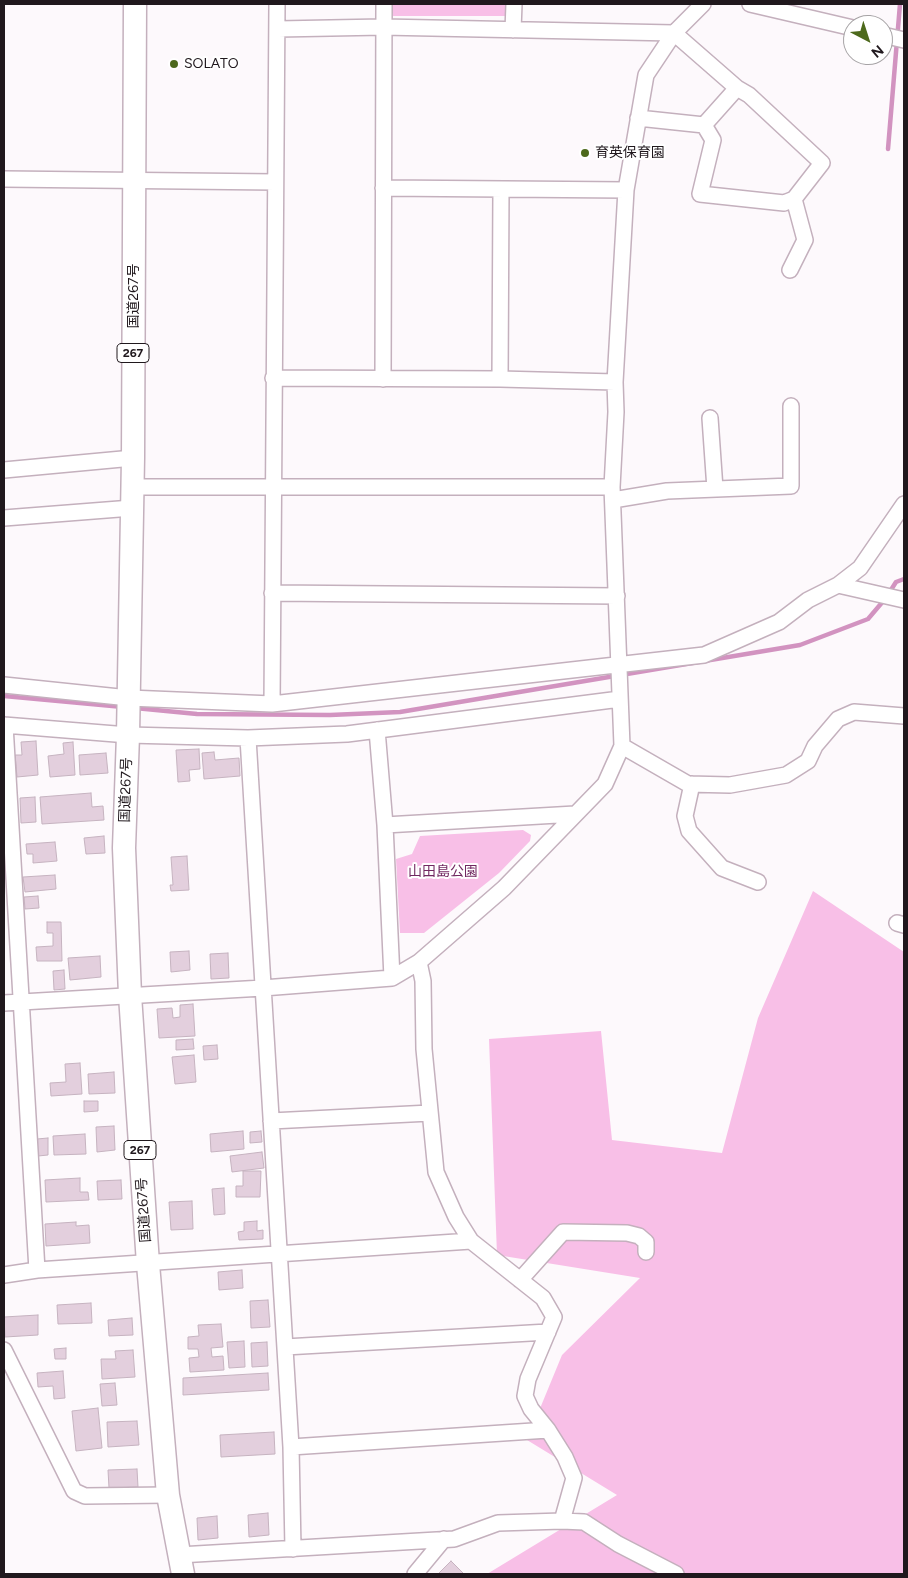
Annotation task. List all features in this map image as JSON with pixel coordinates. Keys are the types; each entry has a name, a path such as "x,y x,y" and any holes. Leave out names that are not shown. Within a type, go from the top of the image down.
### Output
{"highway":[{"name":"国道267号","path":"135,4 133,458 124,848 130,995 148,1264 168,1495 181,1565"}],"street":[{"path":"272,704 273,378 278,4"},
{"path":"383,380 384,4"},
{"path":"513,30 514,4"},
{"path":"4,1003 263,988 392,978 420,962 504,888 605,784 622,746 613,494 616,412 615,382 626,190 646,75 674,33 703,4"},
{"path":"750,4 843,26"},
{"path":"278,29 383,27 674,33 737,88 749,95 822,163 794,199 784,203 700,194 714,140 704,125"},
{"path":"704,125 737,88"},
{"path":"638,118 704,125"},
{"path":"4,179 275,182"},
{"path":"383,188 626,190"},
{"path":"500,379 501,189"},
{"path":"790,270 805,240 794,199"},
{"path":"273,378 383,380 500,379 615,382"},
{"path":"4,518 132,497 273,486 613,494 668,490 791,486 791,406"},
{"path":"710,418 715,489"},
{"path":"4,470 133,458"},
{"path":"37,1270 23,1002 9,908 5,725 272,704 704,655 779,622 808,600 838,585 860,568 904,504"},
{"path":"838,585 904,600"},
{"path":"272,593 617,596"},
{"path":"4,685 128,715 248,738 347,734 620,693"},
{"path":"622,746 688,784 730,785 786,775 808,761 815,746 838,719 854,712 904,716"},
{"path":"377,730 392,978"},
{"path":"248,738 291,1448 293,1549"},
{"path":"692,784 685,816 689,831 722,868 758,882"},
{"path":"384,824 575,814"},
{"path":"420,962 423,981 424,1049 436,1172 456,1217 471,1241 543,1298 554,1317 528,1379 525,1396 531,1409 548,1430 565,1457 574,1478 562,1521"},
{"path":"271,1122 430,1113"},
{"path":"520,1280 563,1232 628,1233 639,1236 646,1242 646,1252"},
{"path":"4,1275 37,1270 471,1241"},
{"path":"284,1347 548,1332"},
{"path":"4,1350 74,1491 85,1496 168,1495"},
{"path":"291,1448 548,1430"},
{"path":"181,1565 293,1549 454,1539 498,1523 562,1521 584,1522 618,1544 676,1574"},
{"path":"415,1574 444,1540"}],"green space":[{"path":"393,4 506,4 506,16 393,16"},
{"name":"山田島公園","path":"523,830 531,835 530,841 499,873 424,933 400,933 396,859 412,854 420,836"},
{"path":"813,891 904,952 904,1574 487,1574 617,1495 527,1440 562,1355 640,1278 497,1255 489,1039 601,1031 612,1140 722,1153 758,1018"}],"building":[{"path":"36,741 38,775 17,777 15,755 22,755 21,742"},
{"path":"73,742 75,775 50,777 48,756 64,754 63,743"},
{"path":"199,749 200,769 189,770 190,781 178,782 176,750"},
{"path":"214,752 215,760 239,758 240,776 204,779 202,753"},
{"path":"106,753 108,773 80,775 79,755"},
{"path":"91,793 92,807 103,806 104,820 42,824 40,797"},
{"path":"35,797 36,822 21,823 20,798"},
{"path":"104,836 105,853 86,854 84,838"},
{"path":"55,842 57,861 33,863 33,854 27,854 26,844"},
{"path":"187,856 189,890 171,891 170,885 173,885 171,857"},
{"path":"55,875 56,889 25,892 23,877"},
{"path":"38,896 39,908 25,909 24,897"},
{"path":"47,922 61,922 62,961 37,961 36,947 53,946 53,933 47,933"},
{"path":"189,951 190,970 171,972 170,952"},
{"path":"228,953 229,978 211,979 210,954"},
{"path":"100,956 101,977 70,980 68,958"},
{"path":"64,970 65,989 54,990 53,971"},
{"path":"193,1004 195,1036 159,1038 157,1009 172,1008 173,1018 180,1017 180,1005"},
{"path":"193,1039 194,1049 176,1050 176,1040"},
{"path":"217,1045 218,1059 204,1060 203,1046"},
{"path":"194,1055 196,1082 175,1084 172,1057"},
{"path":"80,1063 82,1094 51,1096 50,1083 66,1082 65,1064"},
{"path":"114,1072 115,1093 89,1094 88,1074"},
{"path":"84,1101 98,1101 98,1111 84,1112"},
{"path":"114,1126 115,1150 97,1152 96,1127"},
{"path":"243,1131 244,1149 211,1152 210,1134"},
{"path":"261,1131 262,1142 250,1143 250,1132"},
{"path":"85,1134 86,1154 54,1155 53,1136"},
{"path":"48,1138 48,1155 38,1156 37,1139"},
{"path":"262,1152 264,1168 232,1172 230,1156"},
{"path":"243,1171 261,1171 260,1197 236,1197 236,1186 243,1186"},
{"path":"80,1178 80,1192 88,1192 89,1200 46,1202 45,1180"},
{"path":"121,1180 122,1199 98,1200 97,1181"},
{"path":"224,1188 225,1214 214,1215 212,1189"},
{"path":"192,1201 193,1229 171,1230 169,1202"},
{"path":"257,1221 257,1231 263,1230 263,1239 239,1240 238,1232 244,1231 244,1222"},
{"path":"76,1222 76,1226 89,1225 90,1243 46,1246 45,1224"},
{"path":"242,1270 243,1288 219,1290 218,1272"},
{"path":"268,1300 270,1327 251,1328 250,1301"},
{"path":"91,1303 92,1323 58,1324 57,1305"},
{"path":"38,1315 38,1335 5,1337 4,1317"},
{"path":"132,1318 133,1335 109,1336 108,1320"},
{"path":"221,1324 223,1347 211,1348 212,1357 223,1356 224,1370 190,1372 189,1358 199,1357 198,1349 188,1349 188,1337 199,1336 198,1325"},
{"path":"244,1341 245,1367 229,1368 227,1342"},
{"path":"267,1342 268,1366 252,1367 251,1343"},
{"path":"66,1348 66,1359 55,1359 54,1349"},
{"path":"133,1350 135,1377 102,1379 101,1359 116,1359 115,1351"},
{"path":"63,1371 65,1398 54,1399 53,1386 38,1387 37,1373"},
{"path":"268,1373 269,1390 183,1395 183,1378"},
{"path":"115,1383 117,1405 102,1406 100,1384"},
{"path":"98,1408 102,1448 76,1451 72,1411"},
{"path":"137,1421 139,1445 108,1447 107,1422"},
{"path":"274,1432 275,1454 221,1457 220,1435"},
{"path":"137,1469 138,1487 109,1488 108,1470"},
{"path":"268,1513 269,1535 249,1537 248,1515"},
{"path":"217,1516 218,1538 198,1540 197,1518"},
{"path":"451,1561 464,1574 438,1574"}],"waterway":[{"path":"888,149 900,4"},
{"path":"889,593 896,582 904,579"},
{"path":"135,708 197,714 330,715 400,712 800,645 868,619 885,599"},
{"path":"4,696 123,707"}],"place":[{"name":"SOLATO","path":"174,64"},
{"name":"育英保育園","path":"585,153"}]}
